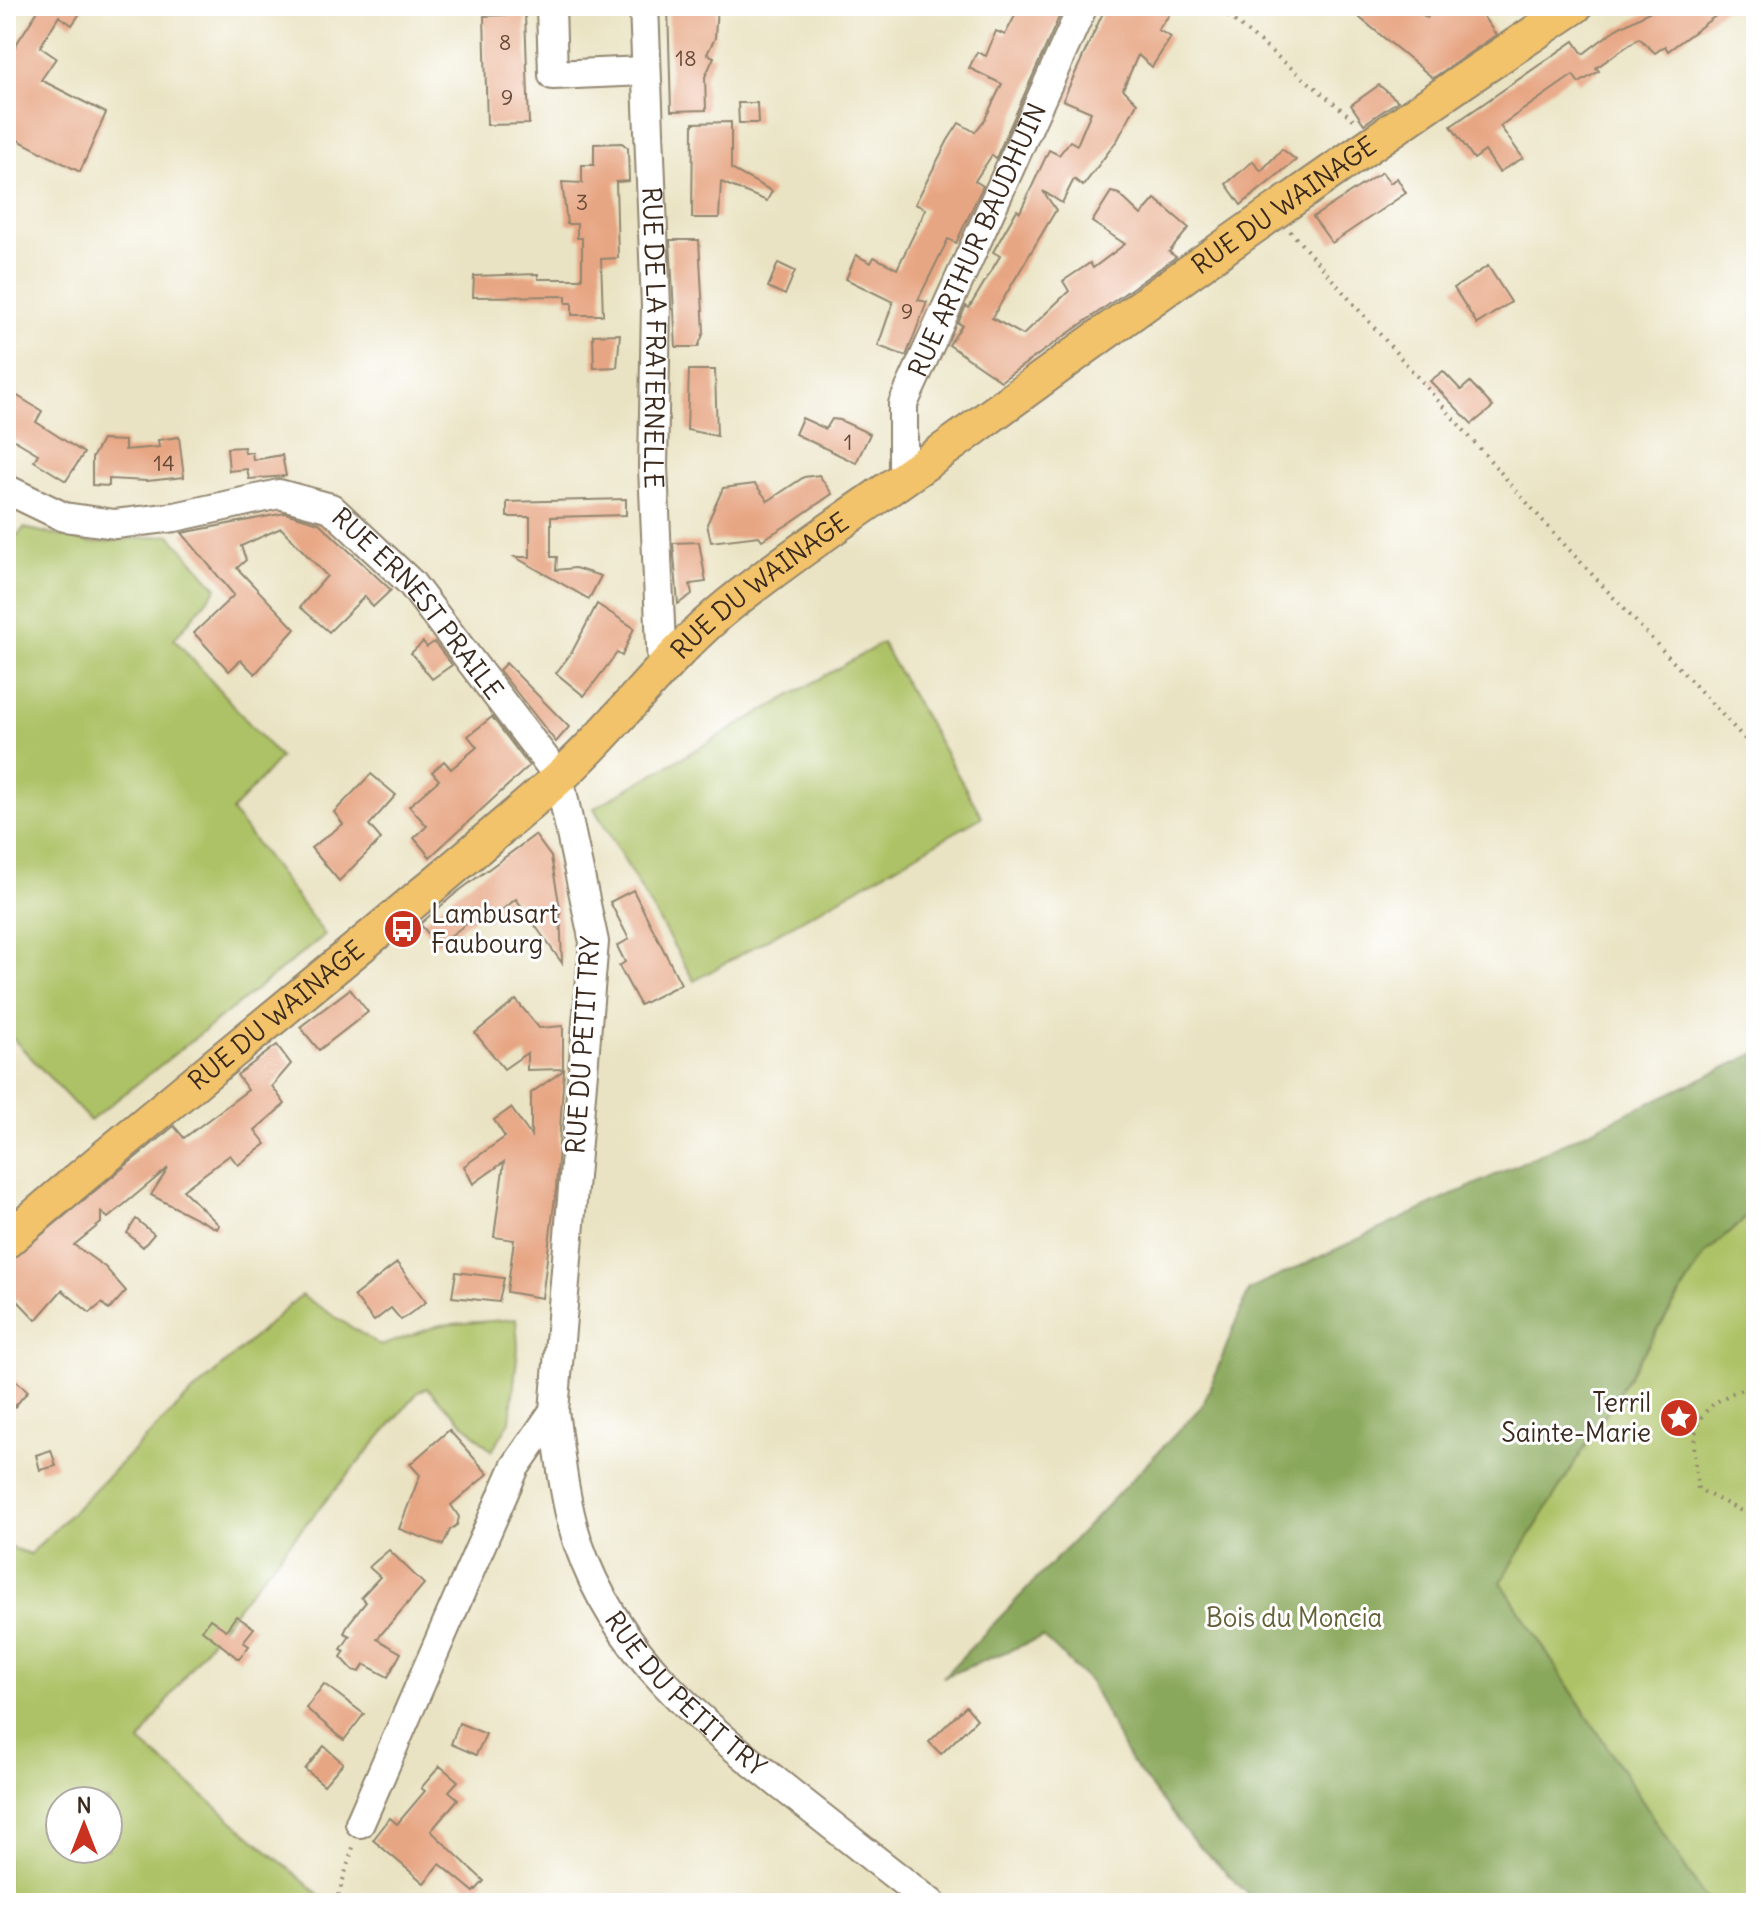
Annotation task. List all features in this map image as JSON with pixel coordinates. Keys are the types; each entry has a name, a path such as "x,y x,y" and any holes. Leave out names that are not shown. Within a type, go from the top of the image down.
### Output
{"main road":[{"name":"RUE DU WAINAGE","path":"6,1241 196,1078 395,919 559,777 662,668 729,605 1378,140 1575,6"}],"street":[{"path":"551,6 553,75 644,71"},
{"name":"RUE DE LA FRATERNELLE","path":"644,6 644,71 656,306 653,467 662,668"},
{"name":"RUE ARTHUR BAUDHUIN","path":"903,480 903,404 1083,6"},
{"name":"RUE ERNEST PRAILE","path":"6,489 64,517 115,524 175,517 279,494 331,508 411,583 559,777"},
{"name":"RUE DU PETIT TRY","path":"559,777 594,942 554,1411 563,1484 578,1544 619,1626 660,1682 714,1733 931,1903"},
{"name":"RUE DU PETIT TRY","path":"360,1823 515,1467 554,1411"}],"path":[{"path":"137,6 143,10 153,6"},
{"path":"1216,6 1378,140"},
{"path":"1276,214 1550,529 1756,751"},
{"path":"1756,1384 1737,1390 1703,1412 1691,1441 1698,1489 1749,1515 1756,1537"},
{"path":"336,1903 360,1823"}],"green space":[{"path":"24,528 92,543 170,535 217,588 174,639 280,758 232,811 325,935 90,1121 6,1031 6,547"},
{"path":"882,643 982,817 694,981 594,808"},
{"name":"Bois du Moncia","path":"1756,1053 1756,1209 1705,1254 1501,1582 1708,1903 1257,1903 1191,1838 1129,1759 1090,1682 1043,1637 943,1677 1203,1405 1249,1290"},
{"name":"Terril Sainte-Marie","path":"1756,1209 1756,1903 1708,1903 1501,1582 1705,1254"},
{"path":"301,1295 381,1346 440,1325 516,1319 518,1348 510,1421 492,1451 427,1388 418,1392 203,1650 140,1742 329,1903 6,1903 6,1546 30,1554 180,1404"}],"building":[{"path":"41,6 85,6 72,25 59,16 40,47 56,58 41,80 106,113 80,172 6,134 6,60"},
{"path":"668,6 717,6 715,38 707,54 714,57 705,77 706,110 671,111"},
{"path":"1020,6 1064,6 996,158 992,155 975,181 983,186 956,243 948,239 918,300 927,302 906,356 878,346 893,302 846,279 856,255 871,263 874,257 897,269 926,209 915,204 948,140 959,123 975,132 1002,84 969,68 977,52 986,56 996,31 1005,35"},
{"path":"1106,6 1158,6 1169,15 1158,30 1171,37 1152,67 1138,55 1123,89 1137,103 1118,139 1083,186 1074,179 1062,203 1043,191 1056,210 992,318 1023,335 1069,291 1063,281 1090,263 1093,268 1125,244 1092,222 1111,192 1119,194 1141,215 1155,199 1189,228 1169,252 1176,257 1001,381 949,345 962,325 958,323 966,306 969,308 1000,256 993,252 1017,210 1020,212 1049,150 1059,155 1070,141 1077,145 1091,112 1063,100"},
{"path":"1369,6 1411,6 1427,18 1436,6 1476,6 1496,35 1433,78 1360,18"},
{"path":"1660,6 1729,6 1668,51 1665,46 1655,53 1639,38 1596,68 1599,71 1579,83 1573,75 1500,126 1523,158 1499,172 1485,151 1474,159 1451,126 1574,41 1583,54 1616,29"},
{"path":"525,14 529,124 487,125 484,16"},
{"path":"1379,85 1398,101 1364,124 1351,105"},
{"path":"738,103 757,103 758,123 739,123"},
{"path":"731,122 731,169 772,191 767,201 721,182 719,218 692,218 693,123"},
{"path":"622,143 628,148 629,181 616,182 618,258 601,259 603,315 572,315 572,303 566,303 566,296 473,297 474,276 538,274 538,279 582,279 582,238 577,238 577,224 567,224 562,182 582,183 582,165 594,165 594,144"},
{"path":"1282,149 1296,160 1241,205 1226,184 1253,161 1261,171"},
{"path":"1382,172 1390,183 1397,178 1406,193 1332,243 1313,217"},
{"path":"670,240 699,240 704,332 698,347 676,347"},
{"path":"778,263 795,271 785,295 768,287"},
{"path":"1488,266 1511,302 1477,324 1454,288"},
{"path":"620,334 617,367 594,368 593,335"},
{"path":"689,370 715,370 717,436 687,430"},
{"path":"1443,371 1461,390 1470,382 1493,407 1472,424 1430,381"},
{"path":"6,389 42,411 36,422 84,453 66,481 34,461 38,454 6,435"},
{"path":"802,418 826,429 832,419 840,420 870,434 856,463 795,434"},
{"path":"179,437 184,477 147,481 109,479 109,486 92,485 92,458 102,440 125,441 125,450 159,447 158,440"},
{"path":"244,447 245,453 252,452 253,460 282,455 286,476 249,479 247,469 229,471 227,448"},
{"path":"819,475 832,494 787,525 762,540 759,536 711,542 707,524 723,488 755,484 768,501 804,477"},
{"path":"626,499 626,515 551,517 551,557 557,557 556,570 575,568 601,576 589,599 515,557 530,557 530,517 507,517 507,502"},
{"path":"285,513 319,523 391,590 373,607 365,596 329,632 300,607 327,576 281,528 241,546 246,560 237,568 295,629 255,674 241,660 229,671 194,633 234,595 182,533"},
{"path":"699,542 706,582 690,584 692,594 678,604 673,543"},
{"path":"597,604 634,628 622,656 617,653 584,696 556,673 572,652"},
{"path":"423,642 427,647 434,642 452,665 432,679 411,653"},
{"path":"506,663 569,727 556,742 499,670"},
{"path":"492,717 529,766 430,857 414,838 427,826 409,806 439,780 432,772 444,761 451,769 477,747 468,736"},
{"path":"371,774 396,795 369,825 381,839 339,881 311,848 343,824 334,812"},
{"path":"535,835 551,857 560,908 562,963 516,899 488,921 481,913 438,945 420,924 456,893"},
{"path":"633,890 681,984 640,1005 619,966 625,962 617,946 629,939 610,902"},
{"path":"350,989 368,1012 319,1050 300,1027"},
{"path":"516,1000 539,1028 563,1026 563,1069 527,1070 527,1053 504,1069 475,1033"},
{"path":"277,1045 291,1064 272,1086 285,1104 255,1130 266,1144 238,1165 230,1155 183,1190 219,1225 217,1229 151,1195 168,1168 108,1218 101,1212 101,1223 74,1245 105,1267 126,1291 109,1310 102,1303 90,1313 62,1290 36,1320 15,1298 6,1306 6,1264 174,1126 184,1138 248,1090 237,1075"},
{"path":"564,1070 556,1189 542,1298 507,1292 514,1240 494,1237 504,1162 473,1184 464,1166 505,1137 494,1120 511,1108 531,1136 531,1093"},
{"path":"136,1219 154,1234 143,1247 127,1233"},
{"path":"397,1263 426,1302 401,1320 391,1308 374,1321 354,1296"},
{"path":"456,1272 504,1278 499,1302 452,1297"},
{"path":"6,1372 28,1391 6,1417"},
{"path":"449,1430 488,1474 451,1505 459,1517 443,1545 399,1529 420,1475 410,1464"},
{"path":"51,1450 56,1466 40,1470 36,1455"},
{"path":"389,1550 424,1584 377,1639 401,1653 388,1677 364,1664 360,1672 353,1670 341,1657 345,1651 341,1649 350,1636 344,1633 349,1623 366,1602 361,1597 380,1577 369,1567"},
{"path":"236,1616 254,1628 243,1642 249,1646 239,1659 202,1630 210,1619 226,1630"},
{"path":"324,1684 364,1714 344,1740 306,1708"},
{"path":"966,1706 977,1719 941,1754 929,1742"},
{"path":"459,1723 486,1734 476,1755 451,1744"},
{"path":"324,1746 343,1763 324,1785 305,1769"},
{"path":"440,1766 458,1781 449,1791 458,1799 431,1831 484,1881 474,1892 440,1864 424,1883 373,1840 390,1818 397,1824 425,1791 421,1788"}],"place":[{"name":"Lambusart Faubourg","path":"403,929"},
{"name":"Terril Sainte-Marie","path":"1679,1418"}]}
